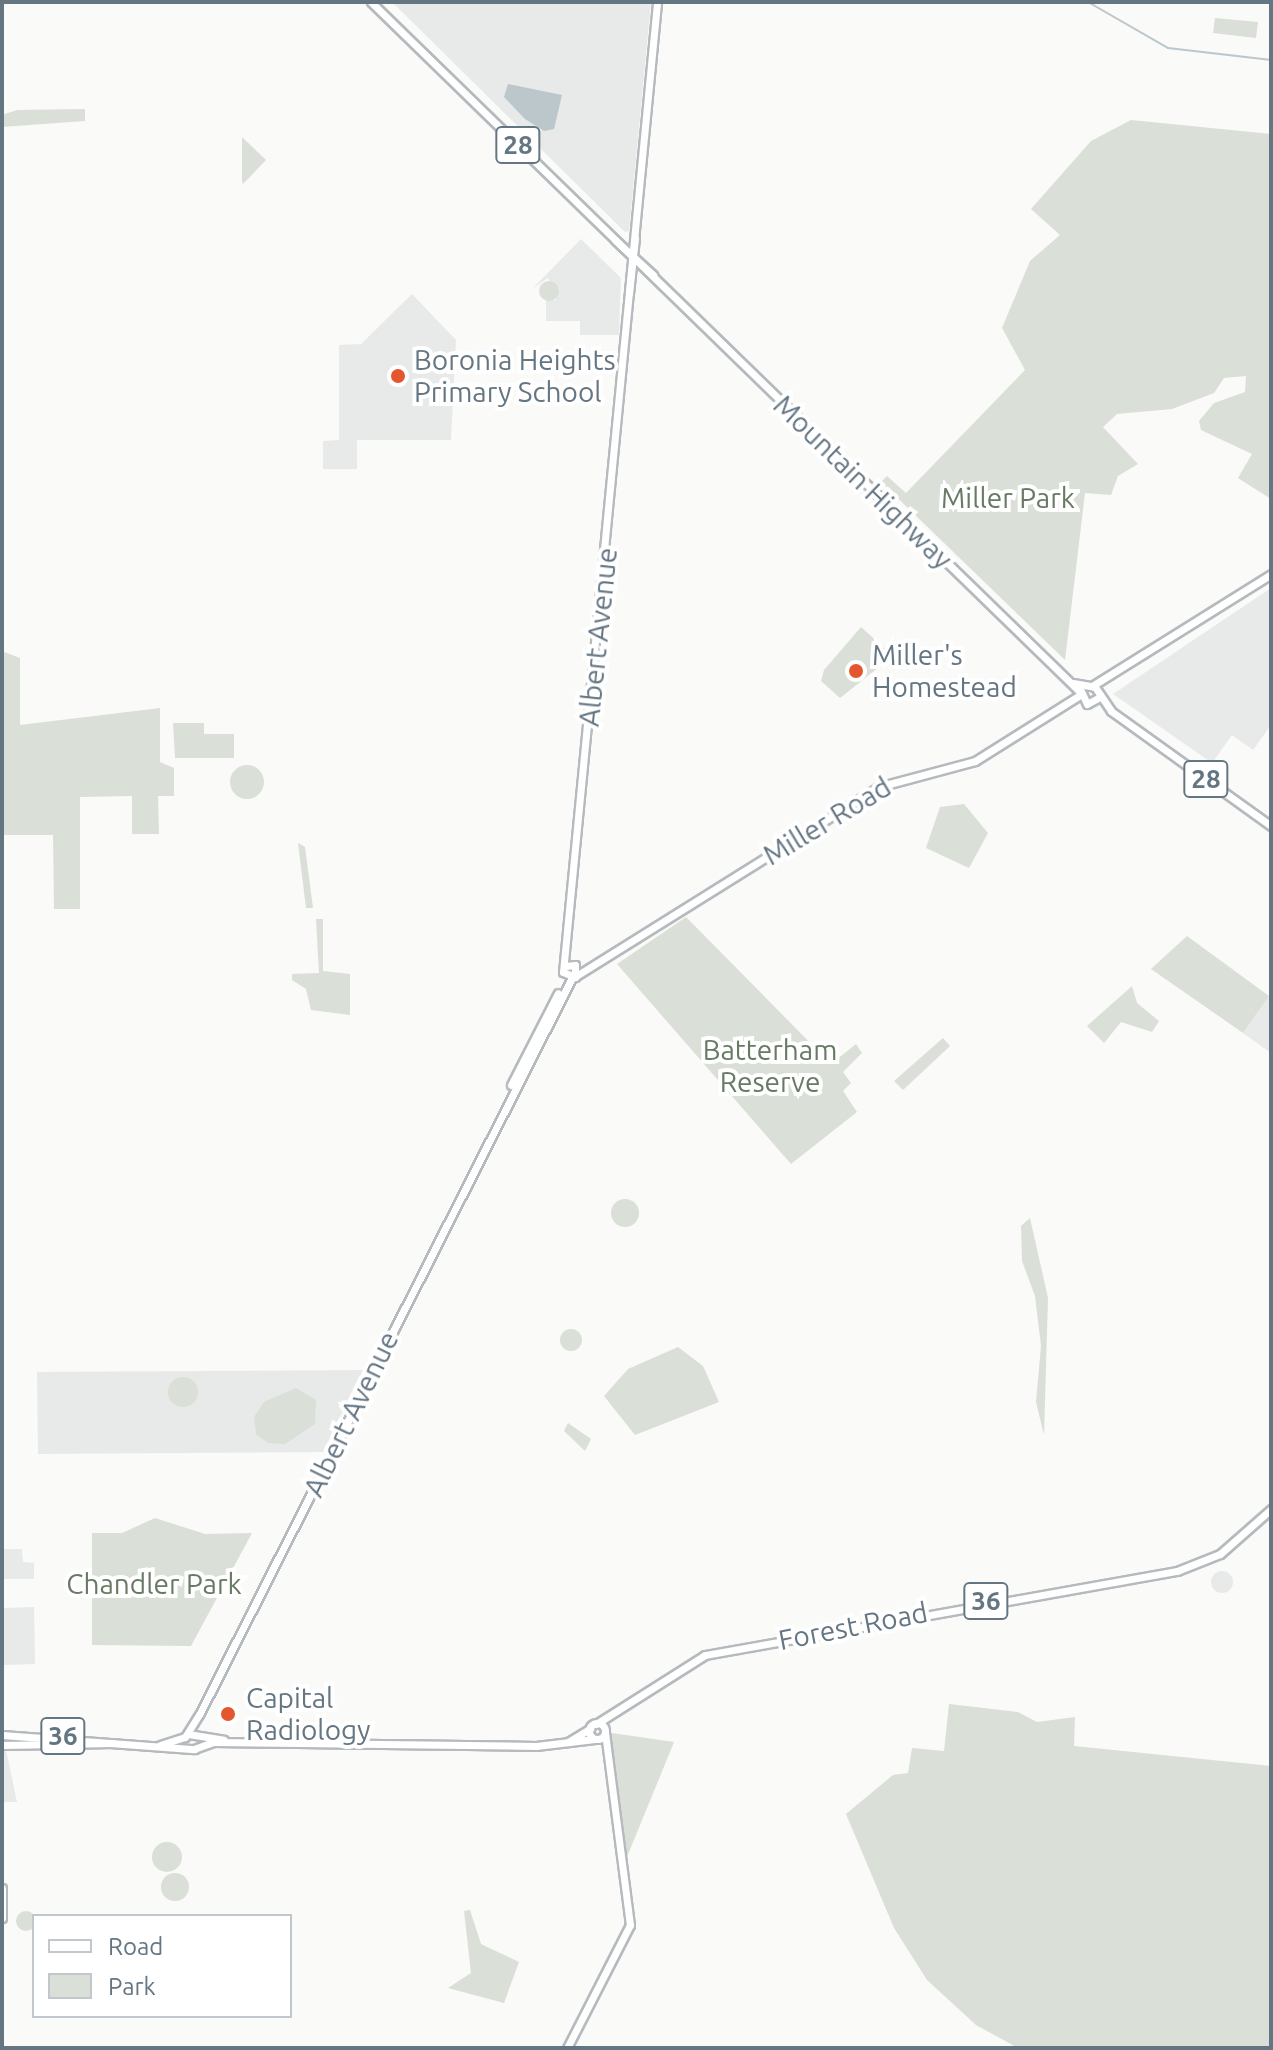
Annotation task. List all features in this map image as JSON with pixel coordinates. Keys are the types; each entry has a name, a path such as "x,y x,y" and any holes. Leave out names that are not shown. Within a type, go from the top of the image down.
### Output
{"main road":[{"name":"Mountain Highway","path":"371,2 609,237 1071,682 1085,692"},
{"path":"634,258 657,2"},
{"name":"Albert Avenue","path":"628,331 634,258"},
{"name":"Albert Avenue","path":"571,966 570,942 634,258"},
{"path":"634,283 654,278"},
{"path":"1085,692 1271,574"},
{"path":"1085,692 1097,699 1108,680"},
{"name":"28","path":"1085,692 1271,826"},
{"name":"Miller Road","path":"571,977 594,966 878,787 975,761 1071,704 1085,692"},
{"path":"571,966 571,977"},
{"path":"571,966 571,977"},
{"name":"Miller Road","path":"571,966 594,966"},
{"name":"Albert Avenue","path":"192,1735 200,1713 521,1071 571,977"},
{"name":"Forest Road","path":"593,1726 676,1668 712,1653 1195,1567 1271,1509"},
{"name":"Forest Road","path":"605,1732 621,1708"},
{"path":"567,2048 630,1925 605,1732 593,1726"},
{"path":"593,1726 607,1765"},
{"name":"36","path":"562,1744 593,1726"},
{"name":"36","path":"2,1735 189,1748 562,1744 596,1739 605,1732"},
{"path":"192,1735 199,1746"},
{"path":"189,1748 192,1735"},
{"name":"36","path":"160,1745 192,1735 241,1746"},
{"name":"36","path":"2,1745 124,1742"},
{"path":"2,1888 2,1918"}],"shaded area":[{"path":"392,2 651,2 629,231 625,232"},
{"path":"508,84 562,95 554,129 544,131 525,119 504,97"},
{"path":"581,239 621,278 619,335 580,335 580,321 546,321 546,300 556,300 548,278 533,288"},
{"name":"Boronia Heights Primary School","path":"412,294 456,340 451,440 357,440 357,469 323,469 323,441 339,440 339,345 361,344"},
{"path":"1271,588 1271,725 1253,750 1232,735 1212,763 1113,694"},
{"path":"1271,993 1271,1053 1243,1033"},
{"path":"363,1370 323,1452 38,1454 37,1372"},
{"path":"2,1549 22,1549 23,1562 34,1563 34,1579 2,1579"},
{"path":"1222,1571 1230,1574 1233,1582 1230,1590 1222,1593 1214,1590 1211,1582 1214,1574"},
{"path":"34,1607 35,1664 2,1665 2,1608"},
{"path":"2,1745 5,1745 17,1802 2,1802"}],"green space":[{"path":"1215,18 1258,22 1256,38 1213,33"},
{"path":"85,109 85,121 2,127 2,115 17,110"},
{"name":"Miller Park","path":"1131,120 1271,134 1271,499 1238,478 1252,454 1201,430 1199,421 1214,403 1245,392 1246,376 1224,378 1214,393 1172,409 1117,414 1103,427 1138,464 1118,476 1111,495 1085,493 1065,660 881,482 887,476 906,493 1025,370 1002,328 1030,261 1060,235 1031,209 1091,141"},
{"path":"242,137 266,160 243,184 242,181"},
{"path":"545,281 553,281 559,291 553,301 545,301 539,295 539,287"},
{"path":"861,627 893,656 840,698 821,681 824,670"},
{"path":"2,651 20,658 20,725 160,708 160,762 174,768 174,796 158,796 159,834 132,834 132,796 80,797 80,909 54,909 53,835 2,835"},
{"path":"173,723 204,723 204,734 234,734 234,758 175,758"},
{"path":"247,765 259,770 264,782 259,794 247,799 235,794 230,782 235,770"},
{"path":"964,804 988,833 969,868 926,848 940,807"},
{"path":"298,843 305,847 313,908 306,908"},
{"name":"Batterham Reserve","path":"686,917 831,1064 856,1044 862,1053 843,1072 851,1083 843,1091 857,1112 791,1164 617,964"},
{"path":"316,919 323,919 323,971 350,974 350,1015 311,1010 306,989 292,980 292,974 319,973"},
{"path":"1187,936 1269,996 1243,1033 1151,969"},
{"path":"1132,986 1137,1003 1159,1021 1152,1032 1121,1022 1104,1043 1087,1026"},
{"path":"943,1038 950,1046 903,1090 894,1081"},
{"path":"625,1199 635,1203 639,1213 635,1223 625,1227 615,1223 611,1213 615,1203"},
{"path":"1030,1218 1048,1298 1044,1435 1036,1402 1041,1346 1035,1296 1022,1261 1021,1226"},
{"path":"571,1329 582,1340 571,1351 560,1340"},
{"path":"678,1347 703,1366 719,1402 635,1435 604,1396 628,1369"},
{"path":"183,1377 194,1381 198,1392 194,1403 183,1407 172,1403 168,1392 172,1381"},
{"path":"296,1388 316,1400 315,1424 285,1444 268,1443 256,1434 254,1417 264,1402"},
{"path":"568,1423 591,1439 585,1451 564,1431"},
{"name":"Chandler Park","path":"155,1518 205,1534 252,1533 191,1646 92,1645 92,1533 122,1533"},
{"path":"949,1704 1018,1712 1037,1722 1075,1717 1074,1746 1271,1766 1271,2048 1018,2048 976,2025 927,1980 894,1928 846,1814 893,1775 908,1773 912,1748 944,1751"},
{"path":"605,1732 674,1742 627,1857 621,1858"},
{"path":"167,1842 177,1847 182,1857 177,1867 167,1872 157,1867 152,1857 157,1847"},
{"path":"175,1873 185,1877 189,1887 185,1897 175,1901 165,1897 161,1887 165,1877"},
{"path":"470,1910 481,1944 519,1962 504,2003 448,1988 471,1973 464,1911"},
{"path":"22,1912 33,1914 32,1929 22,1930 17,1925 17,1917"}],"waterway":[{"path":"1088,2 1168,48 1271,60"}],"place":[{"name":"Boronia Heights Primary School","path":"398,376"},
{"name":"Miller's Homestead","path":"856,671"},
{"name":"Capital Radiology","path":"228,1714"}]}
